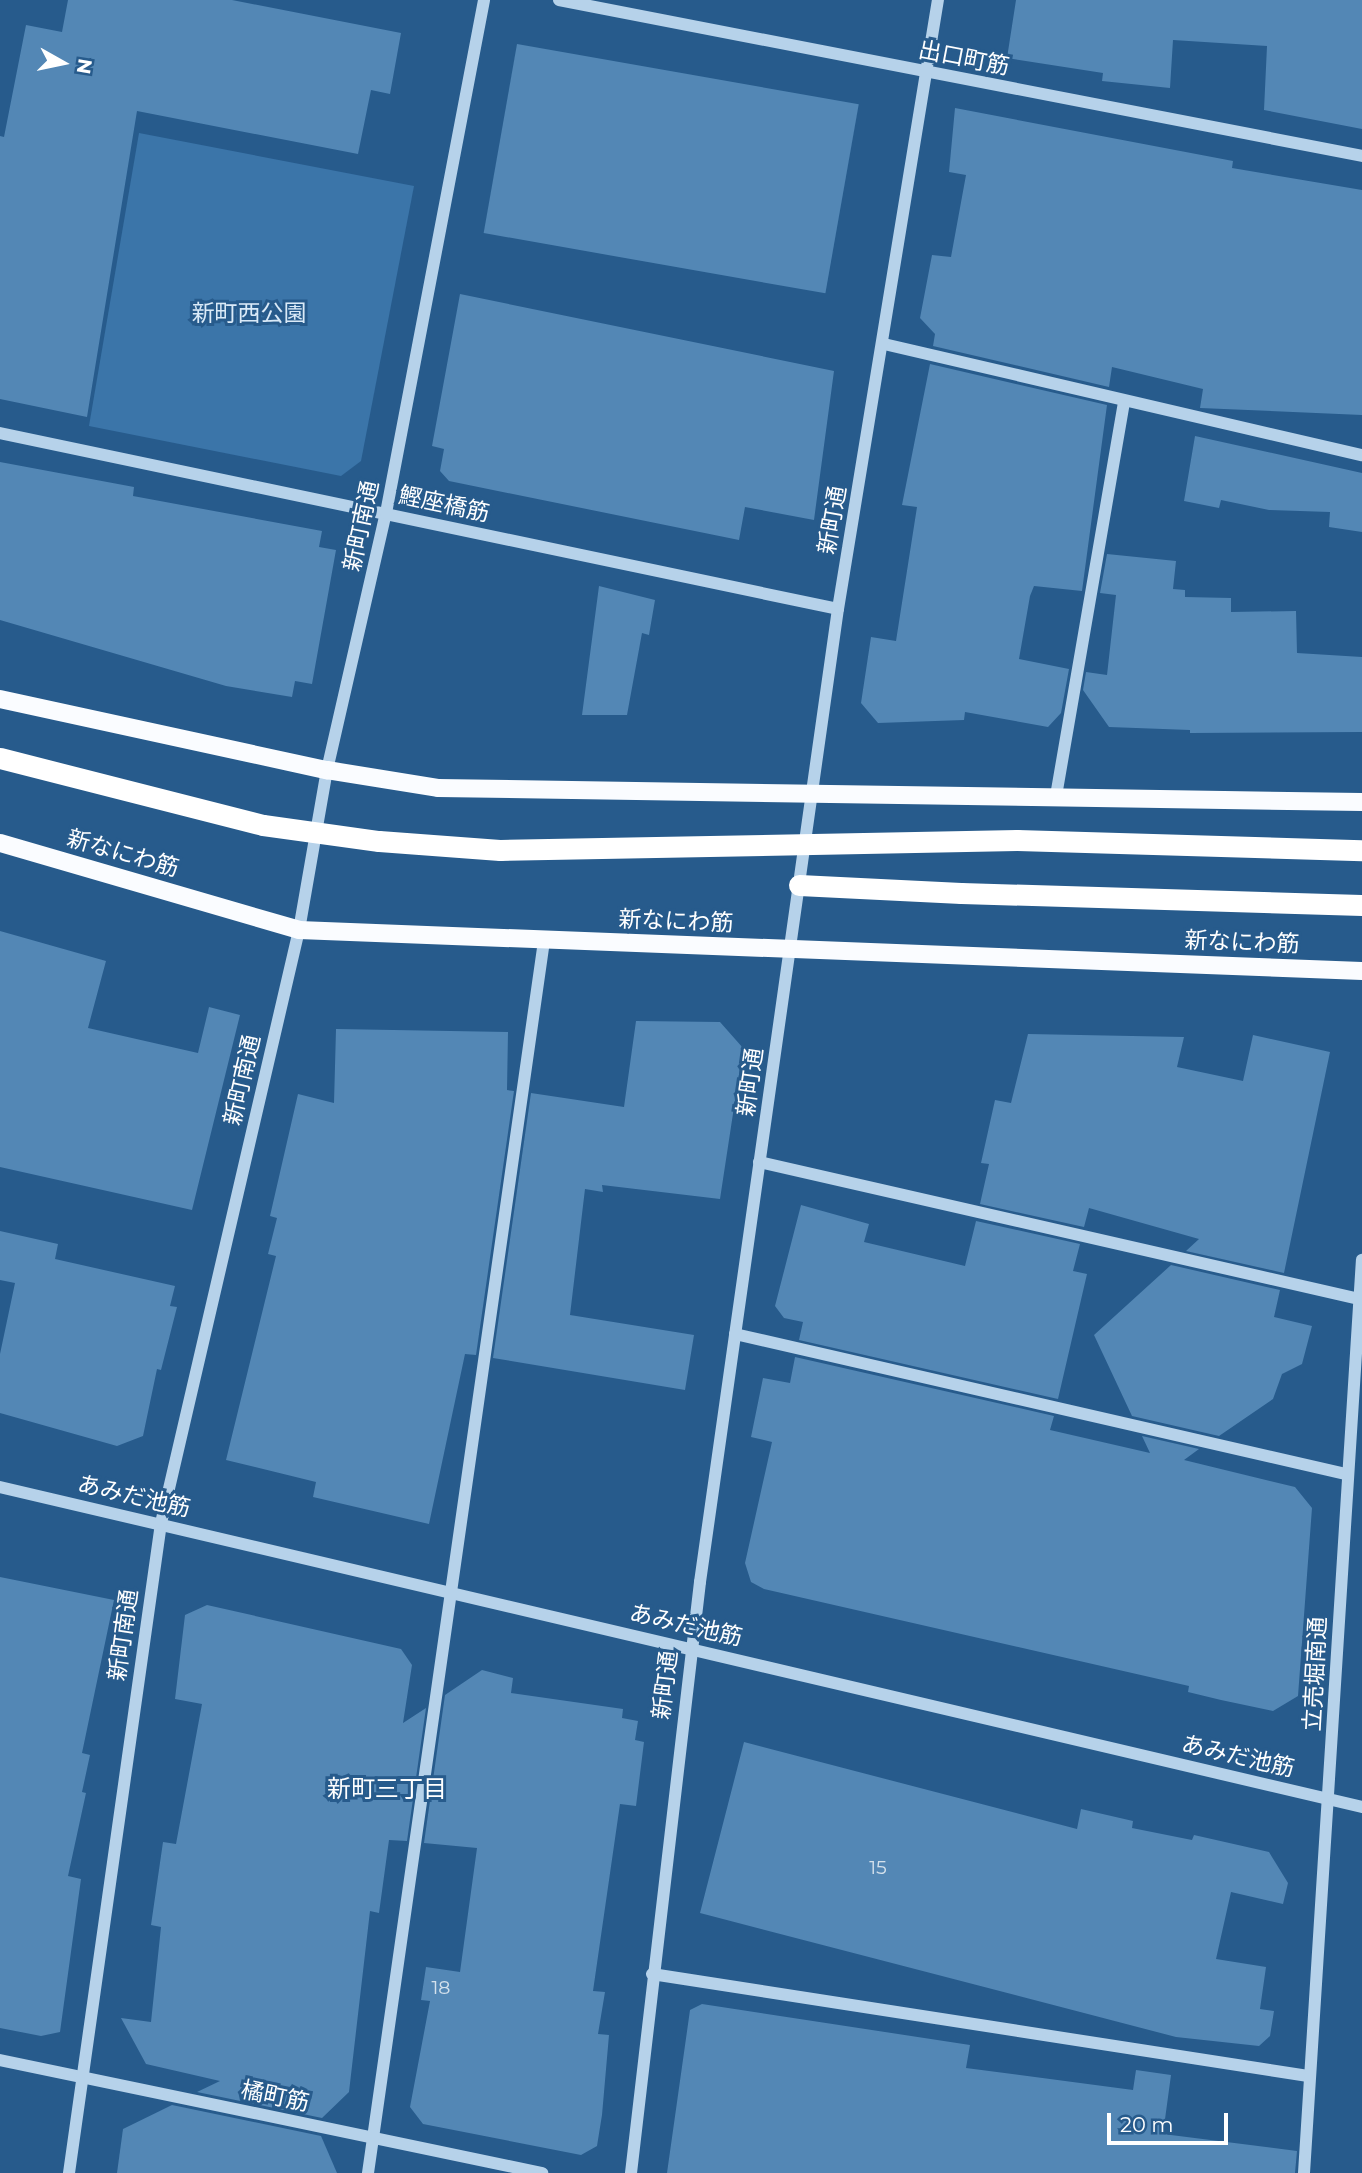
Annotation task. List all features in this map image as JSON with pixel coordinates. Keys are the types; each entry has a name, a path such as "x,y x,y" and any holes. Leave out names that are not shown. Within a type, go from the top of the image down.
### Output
{"highway":[{"path":"0,758 263,825 379,841 500,850 1017,840 1362,850"},
{"path":"799,885 961,893 1362,905"}],"main road":[{"path":"0,699 327,770 438,788 1362,802"},
{"name":"新なにわ筋","path":"0,843 299,930 544,942 1362,971"}],"street":[{"name":"新町南通","path":"69,2173 161,1523 299,930 327,770 386,513 484,0"},
{"name":"出口町筋","path":"559,0 1362,156"},
{"name":"新町通","path":"631,2173 691,1648 759,1162 838,609 884,344 937,0"},
{"path":"884,344 1362,455"},
{"path":"1056,796 1124,401"},
{"name":"鰹座橋筋","path":"0,433 838,609"},
{"path":"368,2173 448,1592 544,942"},
{"path":"759,1162 1359,1299"},
{"name":"立売堀南通","path":"1304,2173 1308,2076 1330,1799 1346,1474 1362,1260"},
{"path":"735,1334 1346,1474"},
{"name":"あみだ池筋","path":"0,1487 1362,1807"},
{"path":"652,1974 1308,2076"},
{"name":"橘町筋","path":"0,2060 542,2173"}],"green space":[{"name":"新町西公園","path":"139,133 414,186 361,461 341,476 89,426"}],"building":[{"path":"68,0 232,0 401,33 390,94 371,90 358,154 137,111 87,417 0,399 0,136 4,137 26,25 62,32"},
{"path":"1016,0 1362,0 1362,129 1264,110 1267,46 1173,40 1170,88 1102,81 1103,73 1007,58"},
{"path":"517,44 859,104 825,293 484,233"},
{"path":"955,108 1233,161 1232,168 1362,190 1362,415 1200,408 1203,389 1112,367 1109,387 933,346 935,334 920,318 932,255 951,257 966,175 949,172"},
{"path":"460,294 834,371 814,520 745,507 739,540 449,481 440,471 444,449 432,446"},
{"path":"930,364 1107,405 1082,591 1034,586 1030,596 1019,659 1069,669 1061,713 1048,727 965,712 964,720 878,723 861,703 871,637 896,641 917,507 902,505"},
{"path":"1195,436 1362,473 1362,532 1329,527 1330,512 1269,510 1221,500 1219,508 1184,501"},
{"path":"0,462 134,487 133,496 322,531 319,547 336,550 312,684 295,681 292,697 226,686 0,620"},
{"path":"1107,554 1176,561 1173,589 1185,590 1185,597 1231,598 1231,612 1296,611 1297,653 1362,657 1362,732 1190,733 1190,730 1109,727 1083,690 1086,672 1107,675 1116,595 1100,593"},
{"path":"599,586 655,600 649,635 642,633 627,715 582,715"},
{"path":"0,931 106,961 88,1028 198,1053 209,1007 240,1015 192,1210 0,1167"},
{"path":"636,1021 720,1022 743,1048 720,1199 602,1185 603,1192 585,1189 570,1315 694,1335 685,1390 493,1358 531,1093 624,1107"},
{"path":"336,1029 508,1032 507,1090 514,1091 476,1355 465,1354 429,1524 313,1497 316,1482 226,1460 276,1256 268,1254 277,1218 270,1216 298,1094 334,1103"},
{"path":"1028,1034 1184,1037 1177,1067 1243,1081 1253,1035 1330,1052 1284,1273 1186,1251 1199,1239 1089,1208 1084,1227 980,1204 989,1164 981,1163 995,1100 1011,1103"},
{"path":"801,1205 869,1224 864,1242 965,1266 976,1221 1080,1244 1073,1271 1087,1274 1058,1399 799,1340 803,1322 784,1318 775,1306"},
{"path":"0,1231 58,1244 55,1259 175,1286 170,1306 177,1307 161,1370 157,1369 143,1436 117,1446 0,1413 0,1354 15,1283 0,1280"},
{"path":"1171,1265 1280,1290 1274,1317 1312,1326 1302,1364 1282,1374 1273,1399 1219,1436 1132,1416 1094,1335"},
{"path":"795,1357 1054,1416 1050,1430 1150,1453 1142,1436 1199,1449 1184,1460 1295,1487 1312,1508 1298,1696 1273,1711 1188,1692 1189,1686 764,1589 751,1582 745,1563 772,1442 751,1437 763,1378 790,1383"},
{"path":"0,1577 114,1600 82,1753 90,1755 82,1792 86,1793 68,1876 81,1879 60,2032 41,2036 0,2028"},
{"path":"207,1605 401,1649 412,1665 403,1723 426,1708 407,1841 389,1840 379,1913 370,1911 349,2092 322,2118 197,2092 220,2081 146,2064 121,2018 151,2022 161,1927 151,1925 163,1842 176,1844 202,1704 175,1699 185,1615"},
{"path":"482,1670 513,1678 511,1693 623,1709 622,1718 638,1721 635,1740 644,1742 636,1806 620,1804 593,1991 605,1992 598,2034 609,2035 602,2115 597,2146 581,2155 423,2124 410,2107 430,2001 421,2000 426,1967 460,1972 477,1848 424,1843 445,1695"},
{"path":"744,1742 1077,1829 1081,1809 1133,1821 1132,1828 1192,1840 1194,1835 1269,1852 1288,1883 1283,1904 1231,1892 1216,1959 1266,1967 1260,2009 1274,2011 1270,2036 1259,2046 1176,2037 700,1913"},
{"path":"702,2004 970,2045 966,2068 1133,2090 1136,2070 1171,2075 1163,2134 1297,2151 1295,2173 667,2173 690,2010"},
{"path":"172,2105 321,2136 337,2173 117,2173 123,2129"}],"district":[{"name":"新町三丁目","path":"387,1789"}]}
